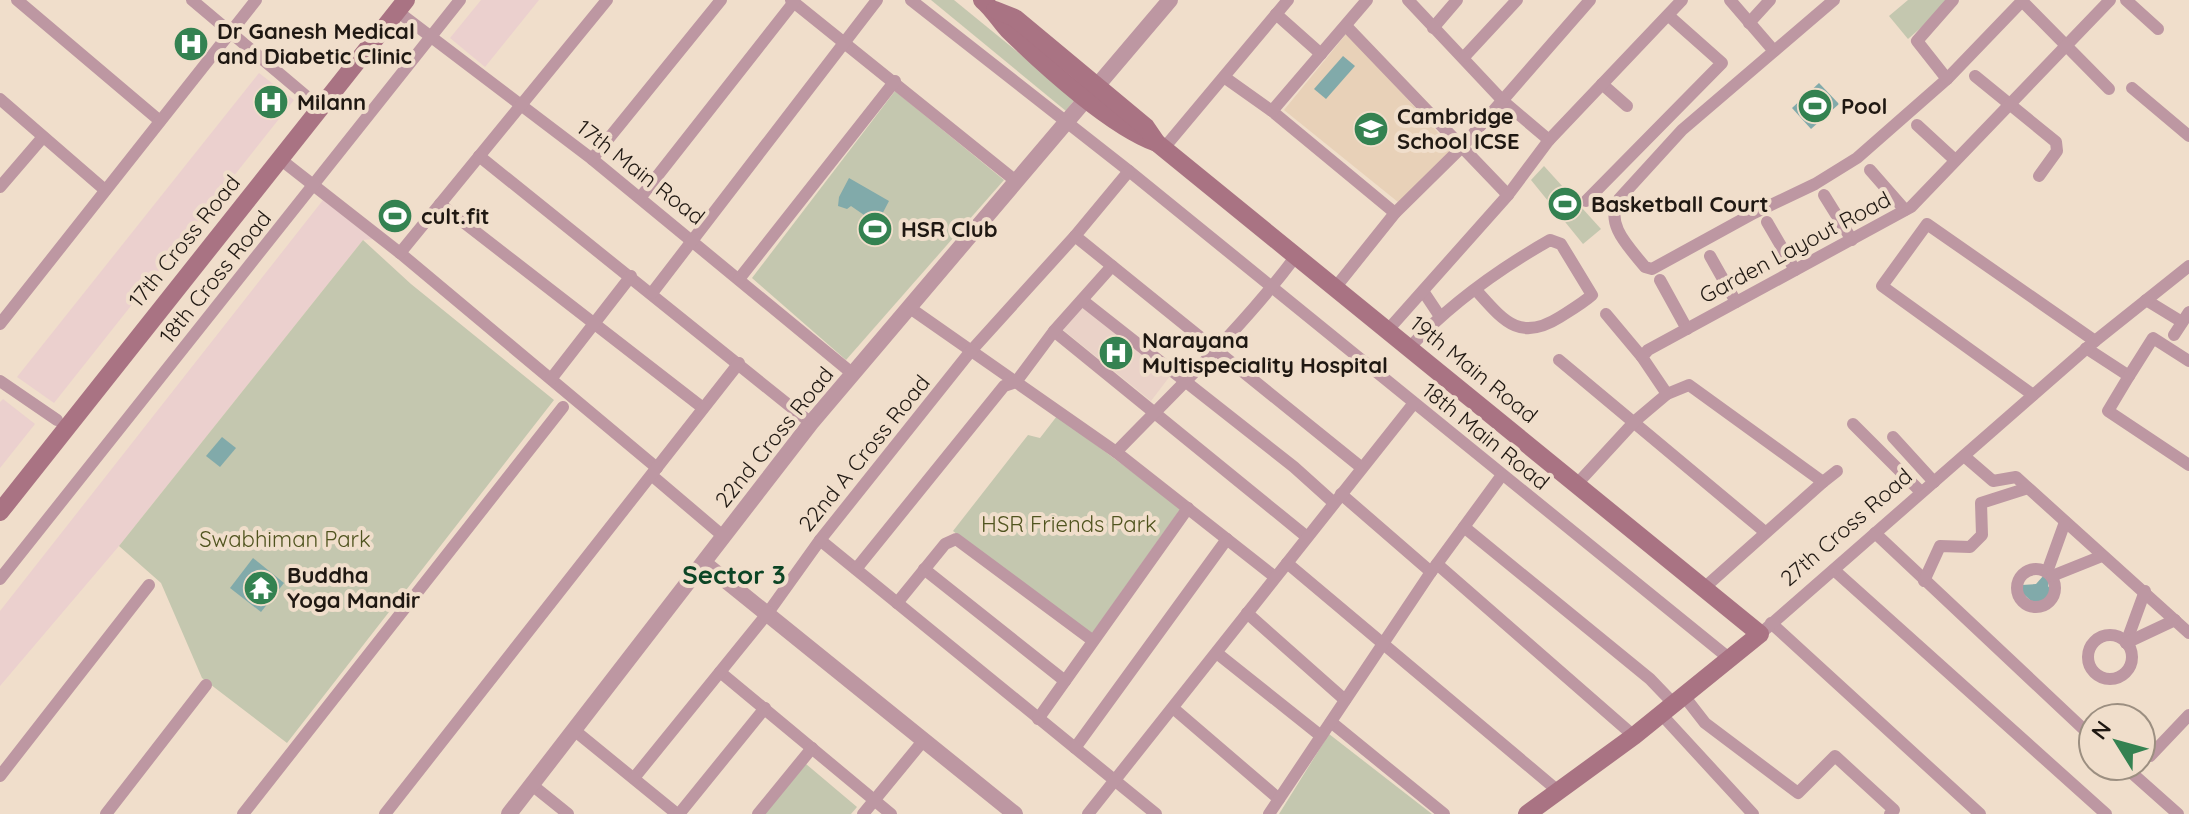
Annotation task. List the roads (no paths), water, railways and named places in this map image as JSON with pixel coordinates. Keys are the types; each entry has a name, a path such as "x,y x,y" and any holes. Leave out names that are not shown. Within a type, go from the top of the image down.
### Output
{"main road":[{"name":"17th Cross Road","path":"0,493 312,101 398,4"},
{"name":"17th Cross Road","path":"0,512 291,167 398,4"},
{"name":"19th Main Road","path":"988,5 1008,30 1092,92 1146,127 1161,145 1704,588 1765,628"},
{"name":"27th Cross Road","path":"1527,814 1634,736 1765,628"}],"street":[{"path":"17,0 160,121"},
{"path":"192,0 312,101"},
{"path":"0,324 256,0"},
{"name":"18th Cross Road","path":"0,579 460,0"},
{"path":"400,253 607,0"},
{"path":"592,159 721,0"},
{"path":"652,293 691,238 877,0"},
{"name":"18th Main Road","path":"911,0 1129,171 1730,659"},
{"path":"1161,145 1224,77 1288,0"},
{"path":"1272,111 1367,0"},
{"path":"1408,0 1433,28 1465,56 1503,101 1549,140"},
{"path":"1433,28 1457,0"},
{"path":"1465,56 1517,0"},
{"path":"1335,288 1395,213 1461,148 1590,0"},
{"path":"1387,331 1508,195 1549,140 1682,0"},
{"path":"1730,0 1774,51"},
{"path":"1749,23 1770,0"},
{"path":"1834,0 1682,130 1619,199 1612,211 1613,222 1645,267 1652,269 1832,174 1874,145 2024,3 2109,89"},
{"path":"1947,79 1917,41 1953,0"},
{"name":"Garden Layout Road","path":"1642,357 1687,329 1905,210 2110,0"},
{"path":"2126,0 2158,29"},
{"path":"640,198 792,1 845,40 1017,182"},
{"name":"22nd Cross Road","path":"509,814 811,423 1168,1"},
{"name":"17th Main Road","path":"398,4 432,36 691,238 853,374"},
{"path":"1276,14 1321,54"},
{"path":"1586,201 1722,63 1669,16"},
{"path":"1346,26 1508,195"},
{"path":"1975,76 2059,146 2039,176"},
{"path":"1224,77 1272,111 1395,213"},
{"path":"739,279 895,81"},
{"path":"1602,84 1627,106"},
{"path":"2132,88 2189,136"},
{"path":"0,99 105,190"},
{"path":"1917,125 1955,160"},
{"path":"0,187 43,137"},
{"path":"479,156 811,423"},
{"path":"291,167 551,379 723,536"},
{"path":"1870,170 1905,210"},
{"name":"22nd A Cross Road","path":"634,778 767,614 820,540 970,352 1129,171"},
{"path":"1824,195 1852,240"},
{"path":"440,204 703,408"},
{"path":"1767,222 1795,270"},
{"path":"2033,395 1882,286 1927,224 2091,344 2129,376"},
{"path":"1075,236 1362,468"},
{"path":"1409,348 1439,315 1475,289 1550,240 1561,244 1592,295 1544,327 1532,330 1506,322 1475,289"},
{"path":"1116,452 1273,287 1296,256"},
{"path":"1710,256 1736,302"},
{"path":"856,569 1004,386 1016,382 1054,331 1112,266"},
{"name":"27th Cross Road","path":"1765,628 2091,344 2189,266"},
{"path":"551,379 631,276"},
{"path":"1660,280 1687,329"},
{"path":"1423,291 1439,315"},
{"path":"1082,300 1337,498 1434,568 1634,736"},
{"path":"2146,300 2185,317 2174,335"},
{"path":"910,308 1116,452 1275,577"},
{"path":"1606,314 1642,357 1667,394"},
{"path":"1054,331 1307,537"},
{"path":"2189,361 2153,338 2108,411 2189,465"},
{"path":"1559,360 1765,532"},
{"path":"385,814 656,474 739,363"},
{"path":"0,381 57,420"},
{"path":"1577,484 1635,421 1667,394 1689,385 1823,482"},
{"path":"1088,814 1218,654 1275,577 1414,403"},
{"path":"243,814 563,407"},
{"path":"1853,424 1921,492"},
{"path":"1893,437 1934,482"},
{"path":"1895,465 1908,454"},
{"path":"1964,456 1993,481 2016,477 2189,633"},
{"path":"1704,588 1837,471"},
{"path":"1269,814 1434,568 1502,475"},
{"path":"1924,581 1940,546 1970,547 1982,535 1981,503 2028,488"},
{"path":"1038,719 1188,508"},
{"path":"2065,522 2050,574 2102,556"},
{"path":"1464,527 1650,679 1673,705 1705,723 1798,793 1835,756 1894,810 1890,814"},
{"path":"1875,533 2077,723"},
{"path":"1075,748 1227,539"},
{"path":"820,540 1156,814"},
{"path":"897,603 945,544 961,541 1092,640"},
{"path":"704,563 1015,814"},
{"path":"1287,563 1557,790"},
{"path":"924,569 1065,681"},
{"path":"1834,570 2106,814"},
{"path":"0,776 149,585"},
{"path":"2145,591 2126,643 2175,620"},
{"path":"1247,613 1345,700"},
{"path":"1765,628 1980,814"},
{"path":"1218,654 1321,736"},
{"path":"720,672 891,814"},
{"path":"106,814 206,685"},
{"path":"1673,705 1682,740 1753,814"},
{"path":"574,730 678,814 765,708"},
{"path":"1173,708 1279,799"},
{"path":"2157,749 2189,715"},
{"path":"1331,722 1444,814"},
{"path":"1682,740 1705,723"},
{"path":"863,814 923,741"},
{"path":"758,814 812,748"},
{"path":"2142,782 2178,814"},
{"path":"532,785 568,814"}],"water":[{"path":"1343,56 1355,66 1326,99 1314,89"},
{"name":"Pool","path":"1819,83 1839,104 1811,129 1792,108"},
{"path":"849,178 889,201 877,224 851,206 847,209 838,206"},
{"path":"222,437 236,448 220,467 206,456"},
{"path":"253,558 284,583 261,612 230,588"},
{"path":"2044,575 2050,577 2048,586 2055,595 2039,608 2020,591 2022,585 2036,584"}],"place":[{"name":"Dr Ganesh Medical and Diabetic Clinic","path":"191,44"},
{"name":"Milann","path":"271,102"},
{"name":"Pool","path":"1815,106"},
{"name":"Cambridge School ICSE","path":"1371,129"},
{"name":"Basketball Court","path":"1565,204"},
{"name":"cult.fit","path":"395,216"},
{"name":"HSR Club","path":"875,229"},
{"name":"Narayana Multispeciality Hospital","path":"1116,353"},
{"name":"Buddha Yoga Mandir","path":"261,588"}],"district":[{"name":"Sector 3","path":"734,574"}],"park label":[{"name":"HSR Friends Park","path":"1069,524"},
{"name":"Swabhiman Park","path":"285,539"}]}
